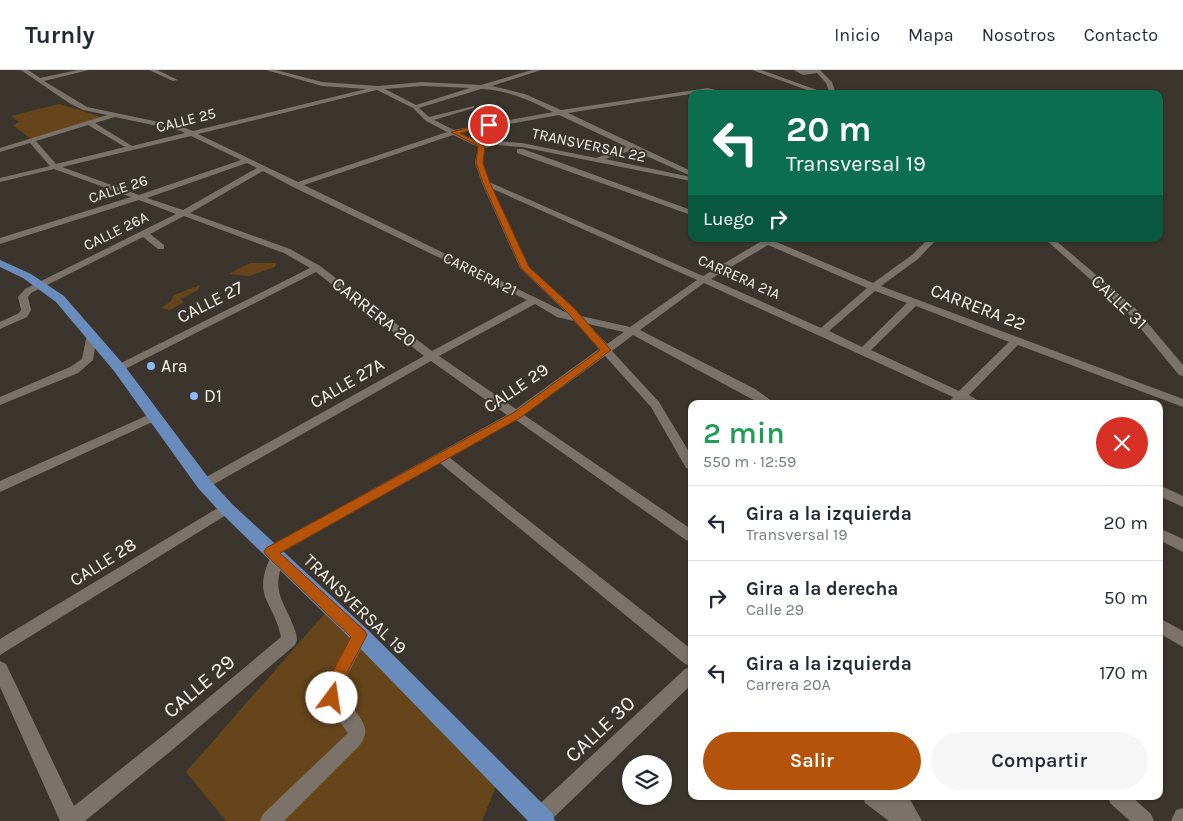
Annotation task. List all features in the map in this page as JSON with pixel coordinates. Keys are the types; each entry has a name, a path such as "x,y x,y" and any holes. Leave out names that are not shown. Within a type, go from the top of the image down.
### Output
{"main road":[{"name":"TRANSVERSAL 19","path":"0,263 41,284 60,299 92,334 204,484 226,508 360,635 542,819"}],"street":[{"name":"CARRERA 21","path":"24,70 71,102 85,109 183,129 194,133 296,185 535,300 561,315 633,331 764,400"},
{"path":"40,80 86,70"},
{"path":"152,70 175,80"},
{"path":"269,70 333,85 378,88 422,84 482,87 523,95 688,173"},
{"path":"416,107 538,70"},
{"path":"755,70 813,90"},
{"path":"797,70 803,73 817,70 829,82 832,90"},
{"path":"318,93 333,85"},
{"path":"378,88 416,107 428,120 482,146 479,163 486,183 525,268 577,318 655,405 688,460"},
{"name":"CALLE 25","path":"0,180 378,88"},
{"path":"296,185 454,132 558,113 688,93"},
{"path":"288,109 310,97"},
{"path":"428,120 472,107"},
{"path":"0,150 112,116"},
{"path":"90,123 131,148"},
{"name":"CARRERA 20","path":"32,141 55,167 141,196 287,251 318,268 430,356 688,534"},
{"path":"497,143 688,212"},
{"name":"TRANSVERSAL 22","path":"482,146 497,143 522,145 688,178"},
{"path":"594,160 634,147"},
{"name":"CALLE 26","path":"0,241 141,196 245,160"},
{"name":"CALLE 26A","path":"0,326 23,315 26,310 23,297 28,291 145,234 262,168"},
{"name":"CARRERA 21A","path":"486,183 864,351 957,400"},
{"path":"145,234 161,247"},
{"name":"CALLE 29","path":"70,821 171,740 289,640 288,630 270,588 274,555 516,415 704,279 762,242"},
{"name":"CARRERA 22","path":"774,242 874,287 1183,403"},
{"path":"822,332 930,242"},
{"name":"CALLE 31","path":"1052,242 1131,310 1183,372"},
{"name":"CALLE 27","path":"119,368 318,268"},
{"name":"CALLE 27A","path":"204,484 430,356 535,300"},
{"path":"864,351 915,301"},
{"path":"0,401 74,370 87,360 92,334"},
{"path":"957,400 1016,341"},
{"path":"0,487 154,416"},
{"path":"441,457 688,657"},
{"path":"1163,492 1183,502"},
{"name":"CALLE 28","path":"0,648 226,508"},
{"path":"1163,535 1183,546"},
{"path":"1163,628 1183,640"},
{"path":"270,821 358,733 332,698 331,690 360,635"},
{"path":"0,669 70,821"},
{"name":"CALLE 30","path":"542,819 688,677"},
{"path":"877,800 905,821"},
{"path":"899,800 912,821"},
{"path":"1120,800 1144,821"},
{"path":"1181,821 1183,817"}],"shaded area":[{"path":"59,104 105,118 32,140 13,125 19,122 11,116"},
{"path":"250,263 276,263 275,267 249,276 229,274"},
{"path":"200,285 198,290 180,299 184,302 170,310 161,308 171,301 174,295"},
{"path":"333,604 502,771 482,821 226,821 186,772"}],"place":[{"name":"Ara","path":"151,366"},
{"name":"D1","path":"194,396"}],"route":[{"path":"332,698 331,690 360,635 271,552 516,415 606,350 570,310 525,268 486,183 479,163 482,146 454,132 489,125"}]}
